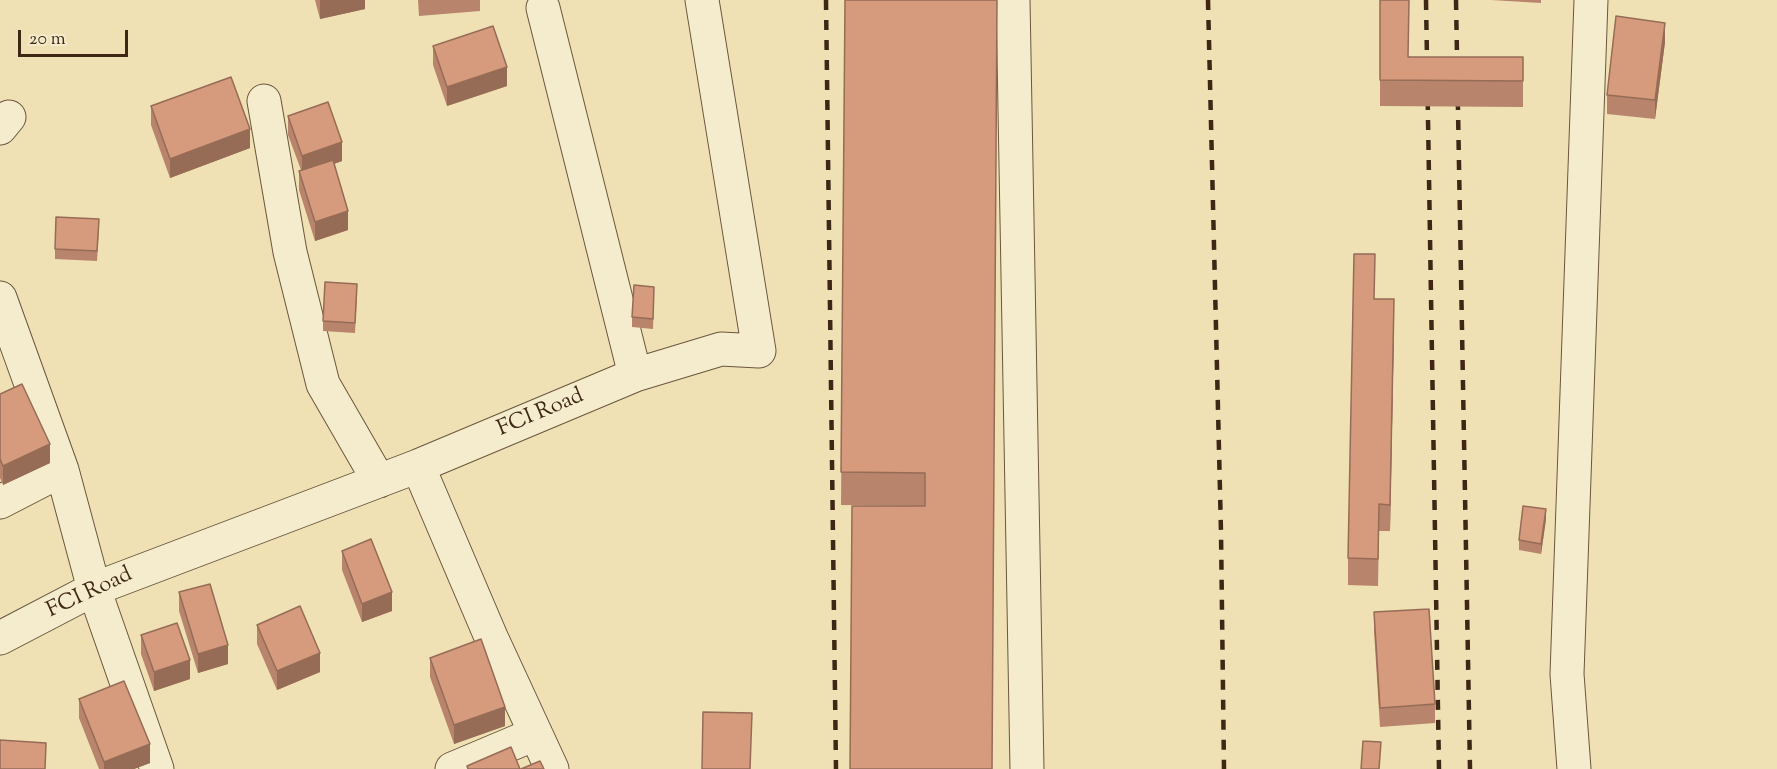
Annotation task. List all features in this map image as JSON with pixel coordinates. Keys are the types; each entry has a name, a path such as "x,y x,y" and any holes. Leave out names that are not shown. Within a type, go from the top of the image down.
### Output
{"street":[{"name":"FCI Road","path":"0,638 94,589 418,466 635,375 721,349 759,351 702,0"},
{"path":"1013,0 1027,769"},
{"path":"1574,769 1567,674 1591,0"},
{"path":"543,8 635,375"},
{"path":"264,101 290,252 323,384 379,480"},
{"path":"0,298 62,470 94,589 157,769"},
{"path":"418,466 491,638 552,769"},
{"path":"0,502 62,470"},
{"path":"452,769 536,734"}],"building":[{"path":"845,0 997,0 992,769 850,769 852,506 925,506 925,473 841,472"},
{"path":"1380,0 1409,0 1408,57 1523,57 1523,81 1380,80"},
{"path":"1616,16 1665,23 1655,100 1607,95"},
{"path":"493,26 507,67 447,87 433,46"},
{"path":"231,77 250,129 170,159 151,106"},
{"path":"328,102 342,142 302,156 288,116"},
{"path":"333,160 348,211 315,222 299,171"},
{"path":"56,217 99,219 97,251 55,249"},
{"path":"1354,254 1375,254 1374,299 1394,299 1390,505 1379,504 1378,559 1348,558"},
{"path":"325,282 357,284 355,323 323,321"},
{"path":"634,285 654,287 653,319 632,317"},
{"path":"22,384 50,444 3,466 0,459 0,394"},
{"path":"1523,506 1546,509 1541,544 1519,540"},
{"path":"371,539 392,592 362,604 342,551"},
{"path":"210,584 228,645 198,654 179,592"},
{"path":"300,606 320,653 277,671 257,625"},
{"path":"1429,609 1435,704 1380,708 1374,612"},
{"path":"177,623 190,660 154,672 141,635"},
{"path":"481,639 505,707 454,725 430,658"},
{"path":"124,681 150,744 104,762 79,699"},
{"path":"703,712 752,713 750,769 702,769"},
{"path":"0,740 46,743 45,769 0,769"},
{"path":"1363,741 1381,742 1379,769 1361,769"},
{"path":"511,747 520,769 468,769 467,766"},
{"path":"540,761 544,769 521,769"}],"railway":[{"path":"826,0 836,769"},
{"path":"1208,0 1221,532 1224,769"},
{"path":"1426,0 1439,769"},
{"path":"1456,0 1470,769"}]}
